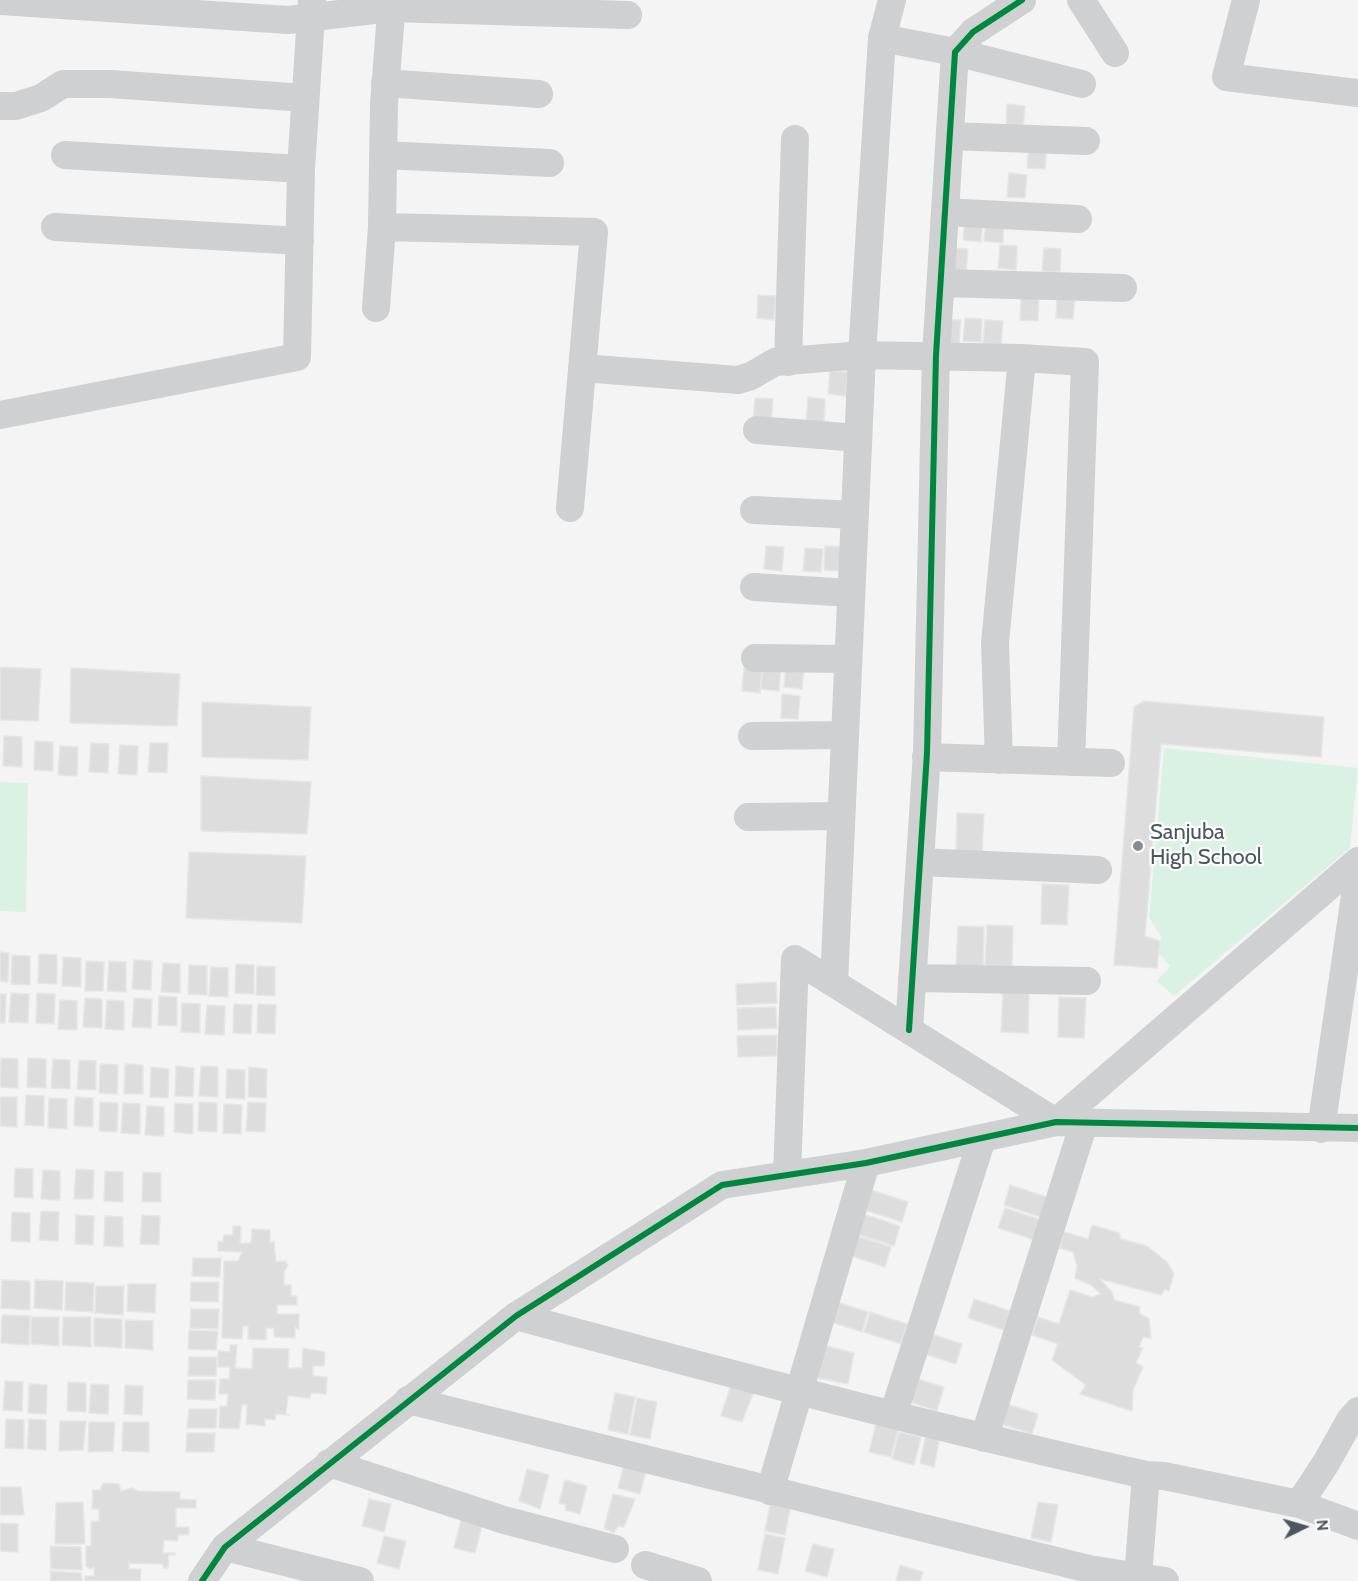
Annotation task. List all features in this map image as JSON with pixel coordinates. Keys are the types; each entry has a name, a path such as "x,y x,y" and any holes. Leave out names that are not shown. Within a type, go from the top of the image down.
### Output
{"street":[{"path":"834,983 862,355 882,38 892,0"},
{"path":"909,1030 926,757 936,355 955,52 973,32 1022,0"},
{"path":"1081,0 1114,53"},
{"path":"1246,0 1226,77 1358,93"},
{"path":"0,1 237,8 288,20 311,8 392,4 628,15"},
{"path":"376,308 382,227 386,83 392,4"},
{"path":"0,415 297,357 301,169 311,8"},
{"path":"882,38 955,52 1082,84"},
{"path":"386,83 539,94"},
{"path":"0,106 16,106 40,98 63,84 305,98"},
{"path":"950,136 1086,141"},
{"path":"788,362 795,139"},
{"path":"65,155 301,169"},
{"path":"383,155 550,163"},
{"path":"945,212 1078,219"},
{"path":"55,227 300,241"},
{"path":"382,227 594,232 570,508"},
{"path":"940,283 1123,288"},
{"path":"582,368 738,380 751,376 775,362 862,355 936,355 1084,362 1071,762"},
{"path":"999,760 995,643 1022,358"},
{"path":"757,430 858,438"},
{"path":"754,510 855,514"},
{"path":"754,587 851,593"},
{"path":"755,658 848,659"},
{"path":"752,736 845,735"},
{"path":"926,757 1112,763"},
{"path":"748,817 841,816"},
{"path":"1056,1122 1358,861"},
{"path":"920,862 1098,870"},
{"path":"1321,1129 1358,875"},
{"path":"787,1175 795,959 1056,1122"},
{"path":"912,978 1087,981"},
{"path":"201,1581 225,1546 516,1316 722,1185 866,1163 1056,1122 1358,1128"},
{"path":"984,1438 1084,1123"},
{"path":"893,1415 982,1139"},
{"path":"770,1491 866,1163"},
{"path":"516,1316 799,1393 984,1438 1146,1474 1299,1504 1358,1526"},
{"path":"408,1400 1089,1569 1151,1579 1146,1474"},
{"path":"1299,1504 1326,1463 1350,1420 1358,1411"},
{"path":"329,1463 504,1520 615,1549"},
{"path":"225,1546 360,1581"},
{"path":"645,1565 698,1581"}],"green space":[{"path":"1164,748 1358,768 1350,848 1174,996 1157,981 1170,966 1159,953 1161,937 1149,917"},
{"path":"0,782 28,783 26,912 0,911"}],"building":[{"path":"1007,104 1025,106 1023,129 1006,128"},
{"path":"1029,145 1047,146 1045,169 1027,168"},
{"path":"1009,173 1027,175 1025,198 1007,197"},
{"path":"965,217 983,219 981,242 963,240"},
{"path":"986,218 1004,220 1003,243 984,241"},
{"path":"1000,245 1017,246 1016,270 998,268"},
{"path":"950,248 968,249 966,272 949,271"},
{"path":"1044,248 1061,249 1060,272 1042,271"},
{"path":"758,295 776,296 774,320 757,318"},
{"path":"1057,295 1075,296 1073,319 1056,318"},
{"path":"1021,296 1039,298 1038,321 1020,320"},
{"path":"965,318 982,319 981,342 963,341"},
{"path":"943,319 961,320 959,344 942,342"},
{"path":"985,320 1003,321 1001,345 983,343"},
{"path":"830,371 848,372 846,396 828,394"},
{"path":"808,397 825,399 824,422 806,421"},
{"path":"755,398 773,399 771,423 753,422"},
{"path":"766,546 784,547 782,571 764,569"},
{"path":"825,546 843,547 841,571 824,570"},
{"path":"805,548 823,549 821,572 803,571"},
{"path":"786,664 804,666 802,689 784,687"},
{"path":"763,666 781,667 779,691 761,689"},
{"path":"0,667 41,669 38,721 0,720"},
{"path":"71,668 180,674 177,726 70,723"},
{"path":"744,668 762,670 760,693 742,691"},
{"path":"782,694 800,696 798,719 781,718"},
{"name":"Sanjuba High School","path":"1144,701 1324,717 1321,757 1161,744 1145,936 1160,941 1157,968 1114,965 1134,707"},
{"path":"202,702 311,707 308,760 202,757"},
{"path":"4,736 22,737 22,767 3,766"},
{"path":"35,741 53,742 53,771 34,770"},
{"path":"91,743 109,744 108,773 89,772"},
{"path":"150,743 168,743 167,773 148,772"},
{"path":"120,745 138,746 137,775 118,774"},
{"path":"60,746 78,747 77,776 58,775"},
{"path":"201,776 311,782 307,834 201,831"},
{"path":"957,813 984,814 982,854 956,853"},
{"path":"189,852 306,856 302,923 186,918"},
{"path":"1042,884 1069,885 1067,925 1041,924"},
{"path":"987,925 1013,926 1012,966 985,965"},
{"path":"958,926 984,927 983,966 956,966"},
{"path":"0,952 9,953 8,982 0,981"},
{"path":"39,954 57,955 57,984 38,983"},
{"path":"12,955 30,956 30,985 11,984"},
{"path":"63,957 81,958 81,987 62,986"},
{"path":"134,960 152,961 151,990 132,989"},
{"path":"86,961 104,962 103,991 85,991"},
{"path":"109,961 126,962 126,992 107,991"},
{"path":"163,963 180,964 180,993 161,992"},
{"path":"236,964 254,965 254,994 235,993"},
{"path":"189,965 207,966 207,995 188,994"},
{"path":"257,966 275,967 275,996 256,995"},
{"path":"211,967 228,968 228,997 209,996"},
{"path":"776,982 777,1003 737,1005 736,984"},
{"path":"1003,992 1029,993 1028,1033 1001,1032"},
{"path":"11,993 29,994 28,1023 9,1022"},
{"path":"37,993 55,994 54,1024 36,1023"},
{"path":"0,994 6,994 5,1023 0,1023"},
{"path":"159,996 177,997 177,1026 158,1025"},
{"path":"1059,997 1086,998 1084,1038 1058,1037"},
{"path":"85,998 102,999 102,1028 83,1027"},
{"path":"134,998 152,999 151,1028 132,1027"},
{"path":"60,1000 77,1001 77,1030 58,1029"},
{"path":"107,1000 124,1001 124,1030 105,1029"},
{"path":"182,1003 200,1004 200,1033 181,1032"},
{"path":"234,1004 252,1005 251,1034 233,1033"},
{"path":"258,1004 276,1005 275,1034 257,1033"},
{"path":"207,1005 225,1006 224,1035 205,1034"},
{"path":"776,1007 777,1028 738,1030 737,1008"},
{"path":"777,1035 777,1056 738,1057 737,1036"},
{"path":"1,1058 18,1059 18,1088 0,1087"},
{"path":"28,1058 46,1059 46,1088 27,1087"},
{"path":"53,1059 70,1060 70,1089 51,1088"},
{"path":"79,1060 96,1061 96,1090 77,1089"},
{"path":"100,1064 118,1065 117,1094 99,1093"},
{"path":"125,1064 143,1065 143,1094 124,1094"},
{"path":"176,1066 194,1068 193,1097 175,1096"},
{"path":"201,1066 218,1067 218,1097 199,1096"},
{"path":"151,1067 169,1069 168,1098 150,1097"},
{"path":"249,1067 267,1069 266,1098 248,1097"},
{"path":"227,1069 245,1070 245,1099 226,1098"},
{"path":"26,1095 44,1096 44,1126 25,1125"},
{"path":"0,1097 17,1097 17,1127 0,1126"},
{"path":"75,1097 93,1098 93,1127 74,1126"},
{"path":"49,1098 67,1099 67,1129 48,1128"},
{"path":"100,1102 118,1103 117,1132 99,1131"},
{"path":"199,1102 217,1103 217,1132 198,1131"},
{"path":"248,1102 266,1103 265,1132 246,1131"},
{"path":"123,1103 140,1104 140,1134 121,1133"},
{"path":"175,1103 193,1104 193,1134 174,1132"},
{"path":"224,1104 242,1105 241,1134 223,1133"},
{"path":"147,1106 164,1107 164,1136 145,1135"},
{"path":"15,1168 33,1169 33,1198 14,1197"},
{"path":"76,1169 94,1170 93,1199 74,1199"},
{"path":"43,1170 60,1171 60,1200 41,1199"},
{"path":"105,1171 123,1172 123,1202 104,1201"},
{"path":"143,1172 161,1173 161,1202 142,1202"},
{"path":"1010,1185 1047,1197 1041,1217 1004,1205"},
{"path":"872,1190 908,1202 902,1222 865,1210"},
{"path":"1005,1208 1041,1220 1035,1240 998,1228"},
{"path":"41,1211 59,1212 58,1241 39,1240"},
{"path":"12,1212 30,1213 30,1242 11,1241"},
{"path":"863,1214 900,1226 894,1246 857,1234"},
{"path":"76,1215 94,1216 93,1245 75,1244"},
{"path":"142,1215 160,1216 159,1245 140,1244"},
{"path":"105,1216 123,1217 123,1247 104,1246"},
{"path":"1092,1225 1119,1233 1121,1239 1147,1246 1167,1262 1174,1274 1169,1291 1165,1289 1161,1295 1100,1279 1112,1292 1114,1300 1140,1307 1139,1313 1149,1319 1151,1338 1143,1337 1139,1347 1143,1348 1136,1363 1143,1367 1133,1390 1132,1411 1080,1394 1086,1385 1052,1360 1058,1344 1032,1335 1038,1317 1059,1324 1070,1290 1092,1297 1101,1294 1091,1285 1075,1278 1077,1266 1073,1252 1060,1248 1064,1232 1088,1239"},
{"path":"233,1226 241,1226 240,1243 251,1243 252,1229 270,1230 270,1243 274,1241 276,1262 285,1261 288,1265 284,1272 284,1285 291,1285 291,1296 297,1296 297,1305 277,1305 277,1314 299,1314 299,1329 295,1327 295,1338 274,1337 274,1328 266,1328 266,1340 248,1339 248,1326 243,1326 242,1339 222,1338 224,1261 238,1261 242,1252 218,1251 218,1241 223,1242 224,1235 233,1235"},
{"path":"854,1235 891,1247 885,1267 848,1255"},
{"path":"193,1258 221,1258 220,1277 192,1276"},
{"path":"2,1280 30,1281 30,1310 1,1308"},
{"path":"35,1280 63,1281 62,1310 34,1308"},
{"path":"66,1282 94,1283 93,1312 65,1310"},
{"path":"191,1282 219,1282 218,1302 190,1301"},
{"path":"128,1284 156,1284 155,1313 127,1311"},
{"path":"96,1286 124,1286 123,1315 95,1313"},
{"path":"974,1299 1010,1311 1004,1330 968,1318"},
{"path":"831,1300 868,1312 862,1332 825,1320"},
{"path":"191,1309 219,1309 218,1329 190,1328"},
{"path":"870,1312 907,1324 901,1344 864,1332"},
{"path":"2,1315 30,1316 29,1345 1,1343"},
{"path":"31,1317 59,1317 59,1346 31,1344"},
{"path":"63,1317 91,1317 91,1347 62,1345"},
{"path":"94,1318 122,1319 122,1348 94,1346"},
{"path":"125,1320 153,1321 153,1350 125,1348"},
{"path":"189,1330 218,1331 216,1350 188,1349"},
{"path":"925,1332 962,1344 956,1364 919,1352"},
{"path":"819,1344 854,1353 848,1384 812,1377"},
{"path":"230,1345 237,1345 235,1368 252,1369 253,1348 289,1349 288,1368 302,1368 303,1348 325,1352 324,1366 313,1366 313,1376 327,1377 326,1394 311,1393 310,1398 288,1396 286,1414 289,1415 276,1414 275,1420 265,1419 265,1426 246,1424 247,1405 242,1405 239,1429 219,1428 220,1406 227,1406 228,1394 219,1394 220,1379 229,1379 230,1367 218,1367 218,1351 230,1352"},
{"path":"189,1357 217,1357 216,1376 188,1376"},
{"path":"912,1377 944,1387 937,1411 905,1400"},
{"path":"188,1380 216,1380 215,1400 187,1399"},
{"path":"5,1381 23,1382 22,1411 3,1410"},
{"path":"732,1381 755,1389 742,1422 721,1416"},
{"path":"68,1382 86,1383 86,1412 67,1411"},
{"path":"29,1384 47,1385 46,1414 28,1413"},
{"path":"91,1384 109,1385 108,1414 89,1413"},
{"path":"125,1385 143,1386 142,1415 124,1414"},
{"path":"615,1393 635,1397 628,1434 608,1430"},
{"path":"637,1398 657,1402 650,1439 630,1435"},
{"path":"1001,1402 1038,1414 1032,1434 995,1422"},
{"path":"189,1409 217,1409 216,1428 187,1428"},
{"path":"6,1419 24,1420 24,1449 5,1448"},
{"path":"29,1419 46,1420 46,1450 27,1449"},
{"path":"60,1421 86,1421 83,1450 59,1451"},
{"path":"89,1422 115,1422 113,1451 88,1452"},
{"path":"123,1422 149,1422 149,1452 122,1451"},
{"path":"876,1424 898,1430 891,1457 869,1452"},
{"path":"899,1432 921,1437 914,1465 892,1459"},
{"path":"187,1433 215,1433 214,1452 186,1452"},
{"path":"926,1434 936,1436 939,1442 934,1467 920,1463"},
{"path":"625,1461 647,1466 640,1494 618,1488"},
{"path":"527,1469 549,1475 540,1509 519,1501"},
{"path":"565,1480 587,1486 580,1514 565,1510 566,1505 559,1503"},
{"path":"103,1483 119,1484 121,1491 132,1488 138,1491 180,1492 180,1499 196,1500 196,1508 176,1508 176,1527 189,1527 189,1535 178,1535 178,1541 164,1540 163,1553 175,1553 175,1555 169,1555 168,1568 163,1568 163,1564 129,1563 129,1569 141,1569 140,1581 85,1581 85,1576 94,1576 94,1567 90,1569 86,1566 86,1546 91,1546 91,1521 99,1521 99,1509 92,1509 93,1490 100,1490"},
{"path":"0,1487 21,1487 24,1515 0,1515"},
{"path":"613,1494 635,1499 624,1527 618,1526 614,1533 604,1528"},
{"path":"772,1495 792,1499 785,1535 765,1531"},
{"path":"369,1499 391,1504 384,1532 362,1526"},
{"path":"83,1502 85,1544 55,1544 56,1503"},
{"path":"1038,1502 1058,1505 1051,1542 1031,1538"},
{"path":"461,1520 482,1526 475,1553 454,1548"},
{"path":"0,1523 18,1524 18,1552 0,1551"},
{"path":"765,1534 785,1538 778,1574 758,1570"},
{"path":"384,1536 406,1541 399,1569 377,1563"},
{"path":"813,1544 834,1549 827,1577 805,1571"},
{"path":"50,1546 81,1547 82,1570 51,1569"},
{"path":"900,1565 923,1572 920,1581 896,1581"},
{"path":"50,1571 81,1573 82,1581 51,1581"}],"cycle path":[{"path":"909,1030 927,753 936,355 955,52 973,32 1022,0"},
{"path":"202,1581 225,1547 516,1316 722,1185 866,1163 1056,1122 1358,1128"}],"place":[{"name":"Sanjuba High School","path":"1138,846"}]}
